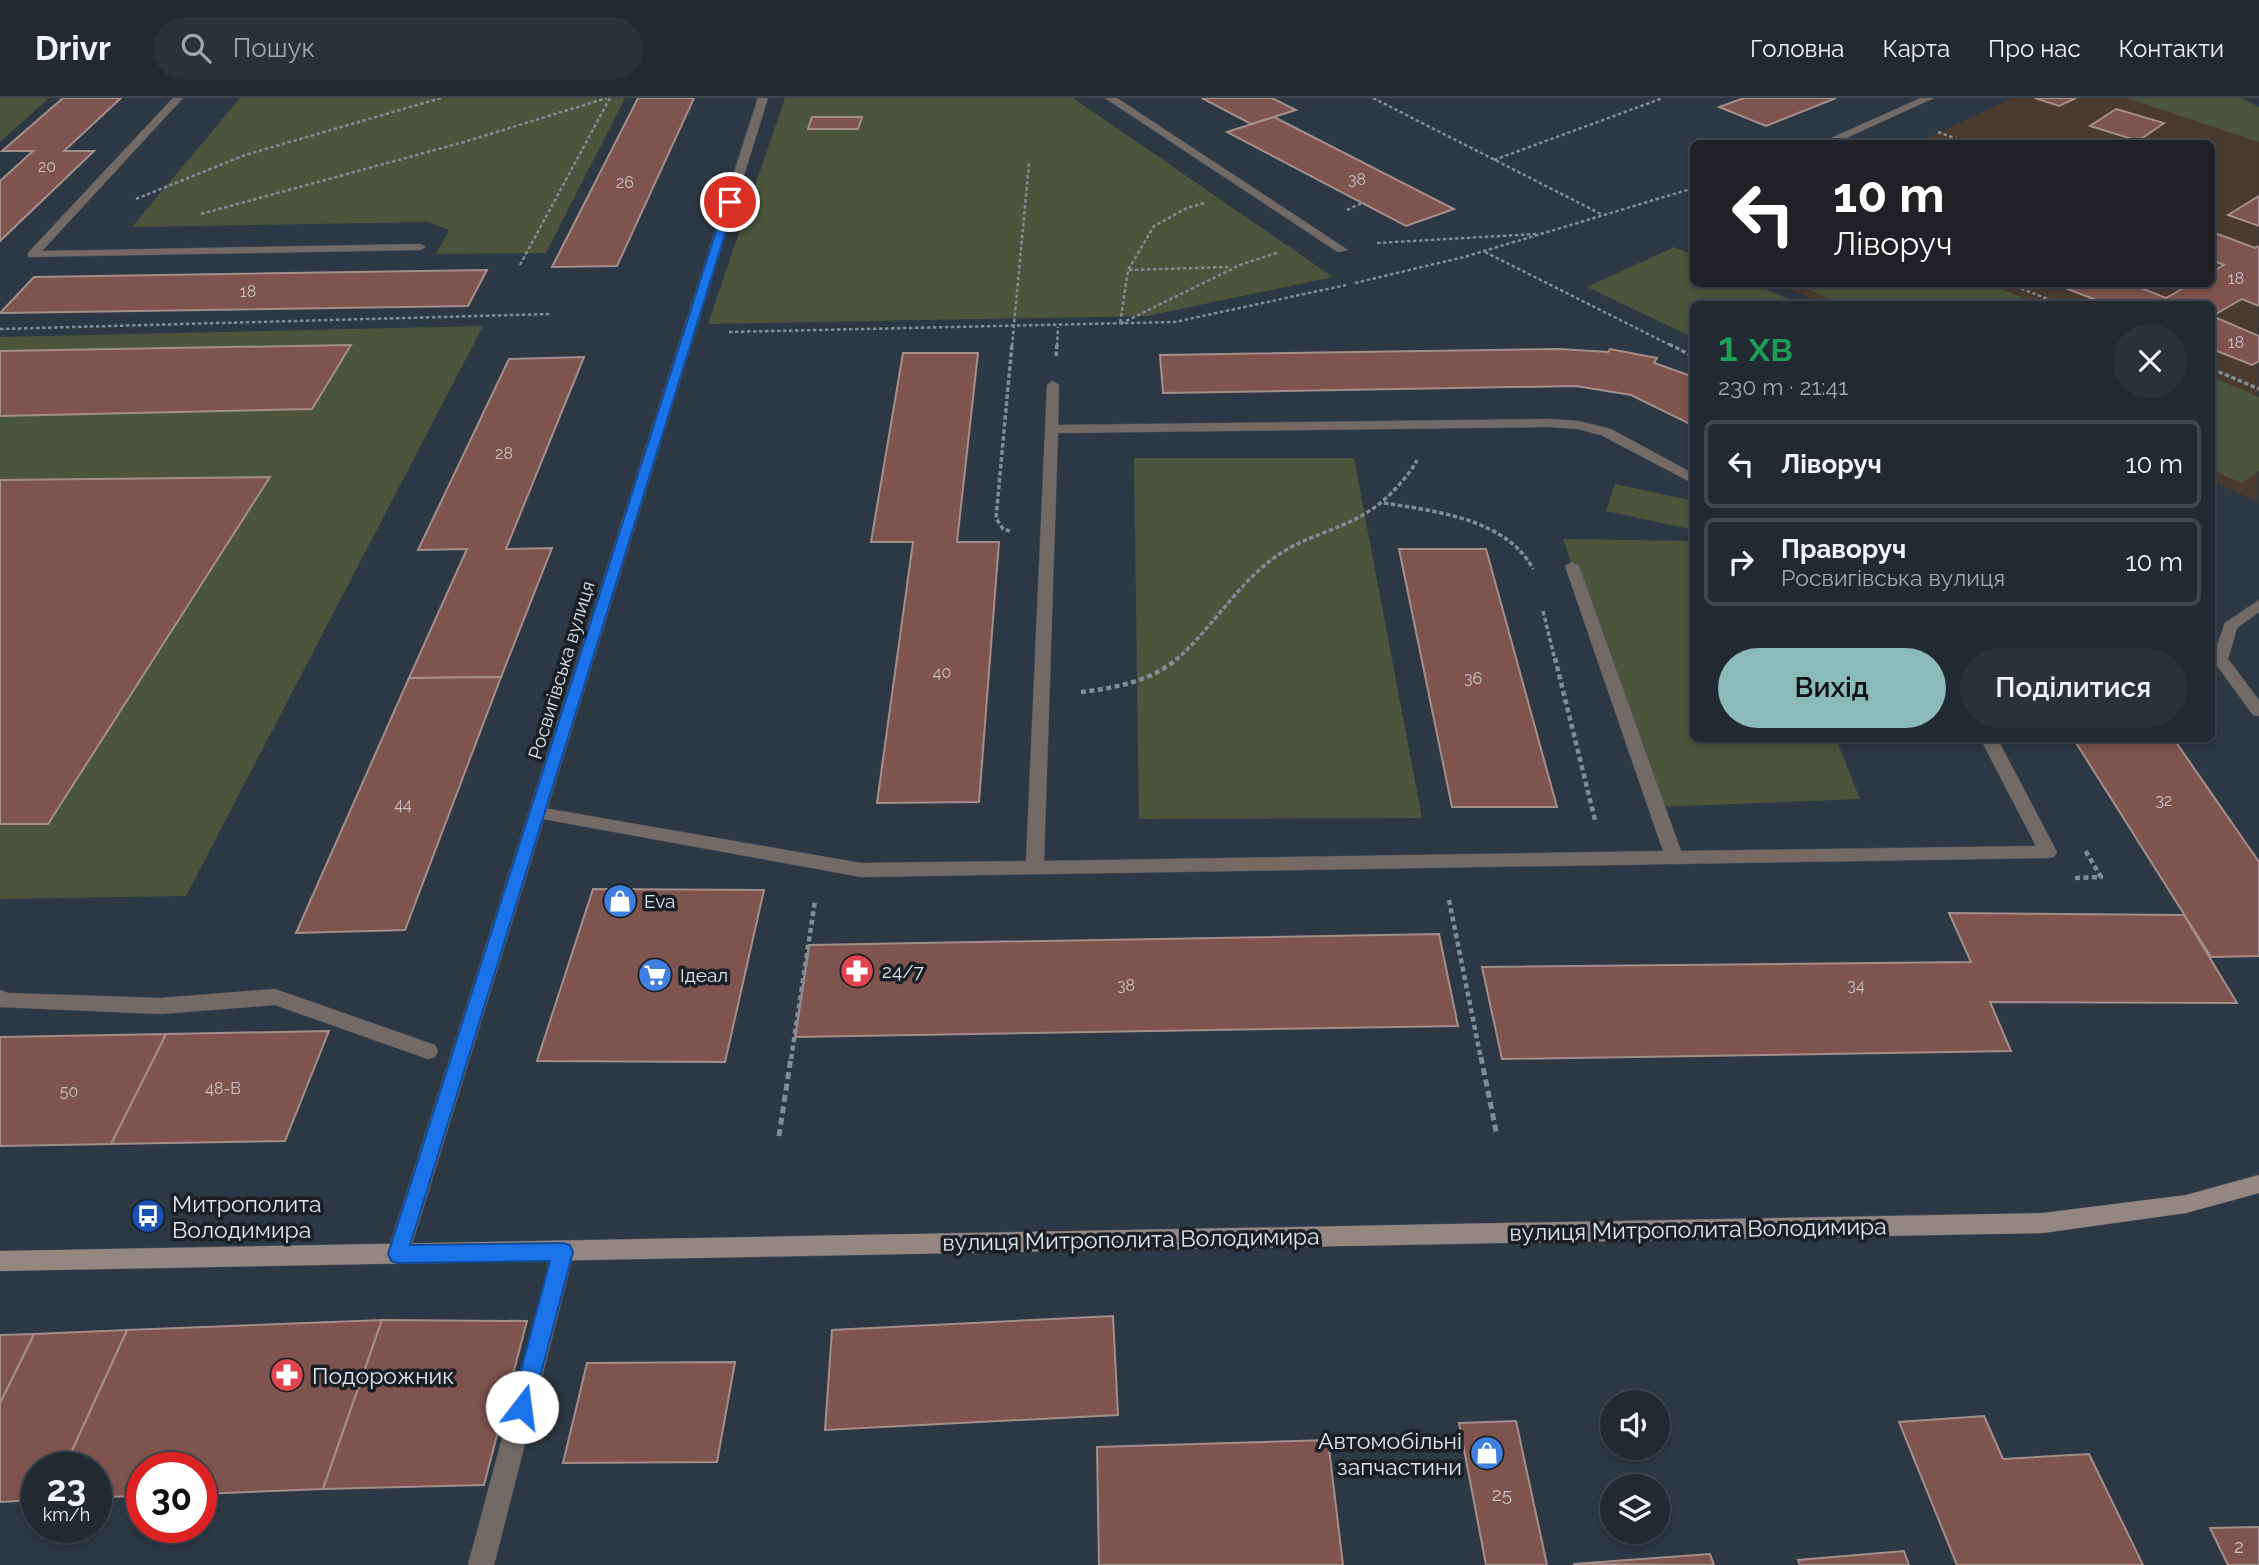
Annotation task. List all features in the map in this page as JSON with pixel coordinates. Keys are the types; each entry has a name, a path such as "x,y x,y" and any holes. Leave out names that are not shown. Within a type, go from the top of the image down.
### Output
{"main road":[{"name":"вулиця Митрополита Володимира","path":"0,1261 2043,1223 2186,1204 2259,1184"}],"street":[{"path":"178,98 32,255 420,247"},
{"name":"Росвигівська вулиця","path":"398,1254 763,98"},
{"path":"1110,98 1342,250"},
{"path":"1832,140 1929,98"},
{"path":"1035,867 1053,385"},
{"path":"1052,429 1550,423 1578,425 1606,432 1690,478"},
{"path":"1572,566 1674,857"},
{"path":"2259,605 2230,626 2216,659 2259,710"},
{"path":"538,813 861,870 2048,852 1990,742"},
{"path":"0,999 160,1006 275,997 428,1051"},
{"path":"481,1565 563,1252"}],"path":[{"path":"125,205 148,192 245,155 441,98"},
{"path":"157,253 183,221 218,207 464,142 609,98"},
{"path":"520,265 609,98"},
{"path":"1373,98 1605,216"},
{"path":"1494,160 1663,98"},
{"path":"1014,328 1029,163"},
{"path":"688,333 1014,328 1175,322 1484,251 1690,189"},
{"path":"1120,324 1128,270 1154,226 1188,208 1208,202"},
{"path":"1120,324 1232,267 1280,252 1316,257 1374,243 1544,233"},
{"path":"1484,251 1690,354"},
{"path":"1128,270 1232,267"},
{"path":"2018,287 2052,301"},
{"path":"0,329 551,314"},
{"path":"2215,370 2259,389"},
{"path":"1042,698 1108,689 1162,672 1198,641 1246,582 1279,556 1290,548 1350,524 1383,503 1413,469 1425,440 1421,424"},
{"path":"1383,503 1448,514 1500,534 1531,560 1534,574"},
{"path":"1541,601 1605,858"},
{"path":"1441,860 1497,1136"}],"shaded area":[{"path":"2012,98 2127,98 2259,142 2258,502 2215,482 2215,301 1818,301 1785,287 2215,287 2215,140 1923,140"}],"green space":[{"path":"0,98 49,98 0,142"},
{"path":"240,98 625,98 546,253 436,254 449,230 428,222 132,227"},
{"path":"785,98 1073,98 1333,277 1147,316 708,324"},
{"path":"2127,98 2241,98 2259,107 2259,142"},
{"path":"1674,247 1690,254 1690,287 1761,287 1793,301 1690,301 1690,336 1587,287"},
{"path":"1802,287 1996,287 2032,301 1835,301"},
{"path":"483,326 186,896 0,899 0,337"},
{"path":"2215,378 2259,397 2259,471 2242,483 2215,471"},
{"path":"1134,458 1354,458 1422,818 1139,819"},
{"path":"1615,484 1690,500 1690,529 1606,511"},
{"path":"1563,539 1690,541 1690,742 1837,742 1860,799 1656,807"}],"building":[{"path":"63,98 121,98 64,151 94,151 0,241 0,181 33,151 2,151"},
{"path":"638,98 694,98 617,266 552,267"},
{"path":"1202,98 1272,98 1296,110 1251,124"},
{"path":"1744,98 1836,98 1766,126 1719,107"},
{"path":"2035,98 2076,98 2059,106"},
{"path":"2116,109 2164,123 2139,140 2090,126"},
{"path":"812,117 862,117 858,129 808,129"},
{"path":"1274,117 1454,209 1406,226 1227,132"},
{"path":"2259,196 2259,226 2228,215"},
{"path":"2215,233 2255,248 2259,246 2259,306 2242,299 2215,314 2215,301 2098,301 2063,287 2138,287 2166,298 2186,287 2215,287 2215,270 2224,265 2215,261"},
{"path":"487,270 468,306 0,313 34,277"},
{"path":"2215,317 2259,336 2259,361 2252,365 2215,350"},
{"path":"351,345 312,409 0,416 0,351"},
{"path":"1559,349 1608,352 1610,349 1657,358 1654,363 1690,376 1690,424 1631,395 1576,386 1163,393 1160,355"},
{"path":"903,353 978,353 957,542 999,542 979,802 877,803 913,542 871,542"},
{"path":"584,357 506,549 552,548 501,677 409,678 467,549 418,550 509,359"},
{"path":"270,477 48,824 0,824 0,480"},
{"path":"1399,549 1486,549 1557,807 1452,807"},
{"path":"501,677 405,930 296,933 409,678"},
{"path":"2076,742 2176,742 2259,862 2259,956 2211,957"},
{"name":"Ідеал","path":"593,889 764,890 725,1062 537,1061"},
{"path":"1949,913 2184,915 2237,1003 1990,1002 2011,1051 1502,1059 1482,967 1971,962"},
{"path":"1439,934 1458,1026 795,1037 809,945"},
{"path":"329,1031 285,1141 111,1144 166,1034"},
{"path":"166,1034 111,1144 0,1146 0,1037"},
{"path":"1113,1316 1118,1415 825,1430 832,1330"},
{"path":"382,1320 323,1489 217,1493 217,1452 126,1452 126,1496 112,1497 112,1452 71,1452 127,1330"},
{"path":"382,1320 527,1321 484,1485 323,1489"},
{"path":"127,1330 71,1452 21,1452 21,1501 0,1502 0,1403 34,1334"},
{"path":"34,1334 0,1403 0,1335"},
{"path":"735,1362 717,1462 563,1463 587,1363"},
{"path":"1984,1416 2003,1459 2089,1454 2143,1565 1957,1565 1899,1422"},
{"path":"1516,1421 1547,1565 1486,1565 1459,1423"},
{"path":"1328,1440 1343,1565 1099,1565 1097,1447"},
{"path":"2259,1527 2259,1565 2228,1565 2210,1528"},
{"path":"1904,1551 1909,1565 1800,1565 1798,1560"},
{"path":"1710,1554 1714,1565 1573,1564"}],"place":[{"name":"Eva","path":"620,901"},
{"name":"24/7","path":"857,971"},
{"name":"Ідеал","path":"655,975"},
{"name":"Митрополита Володимира","path":"148,1216"},
{"name":"Подорожник","path":"287,1375"},
{"name":"Автомобільні запчастини","path":"1487,1453"}],"route":[{"path":"522,1407 563,1252 398,1254 730,202"}]}
